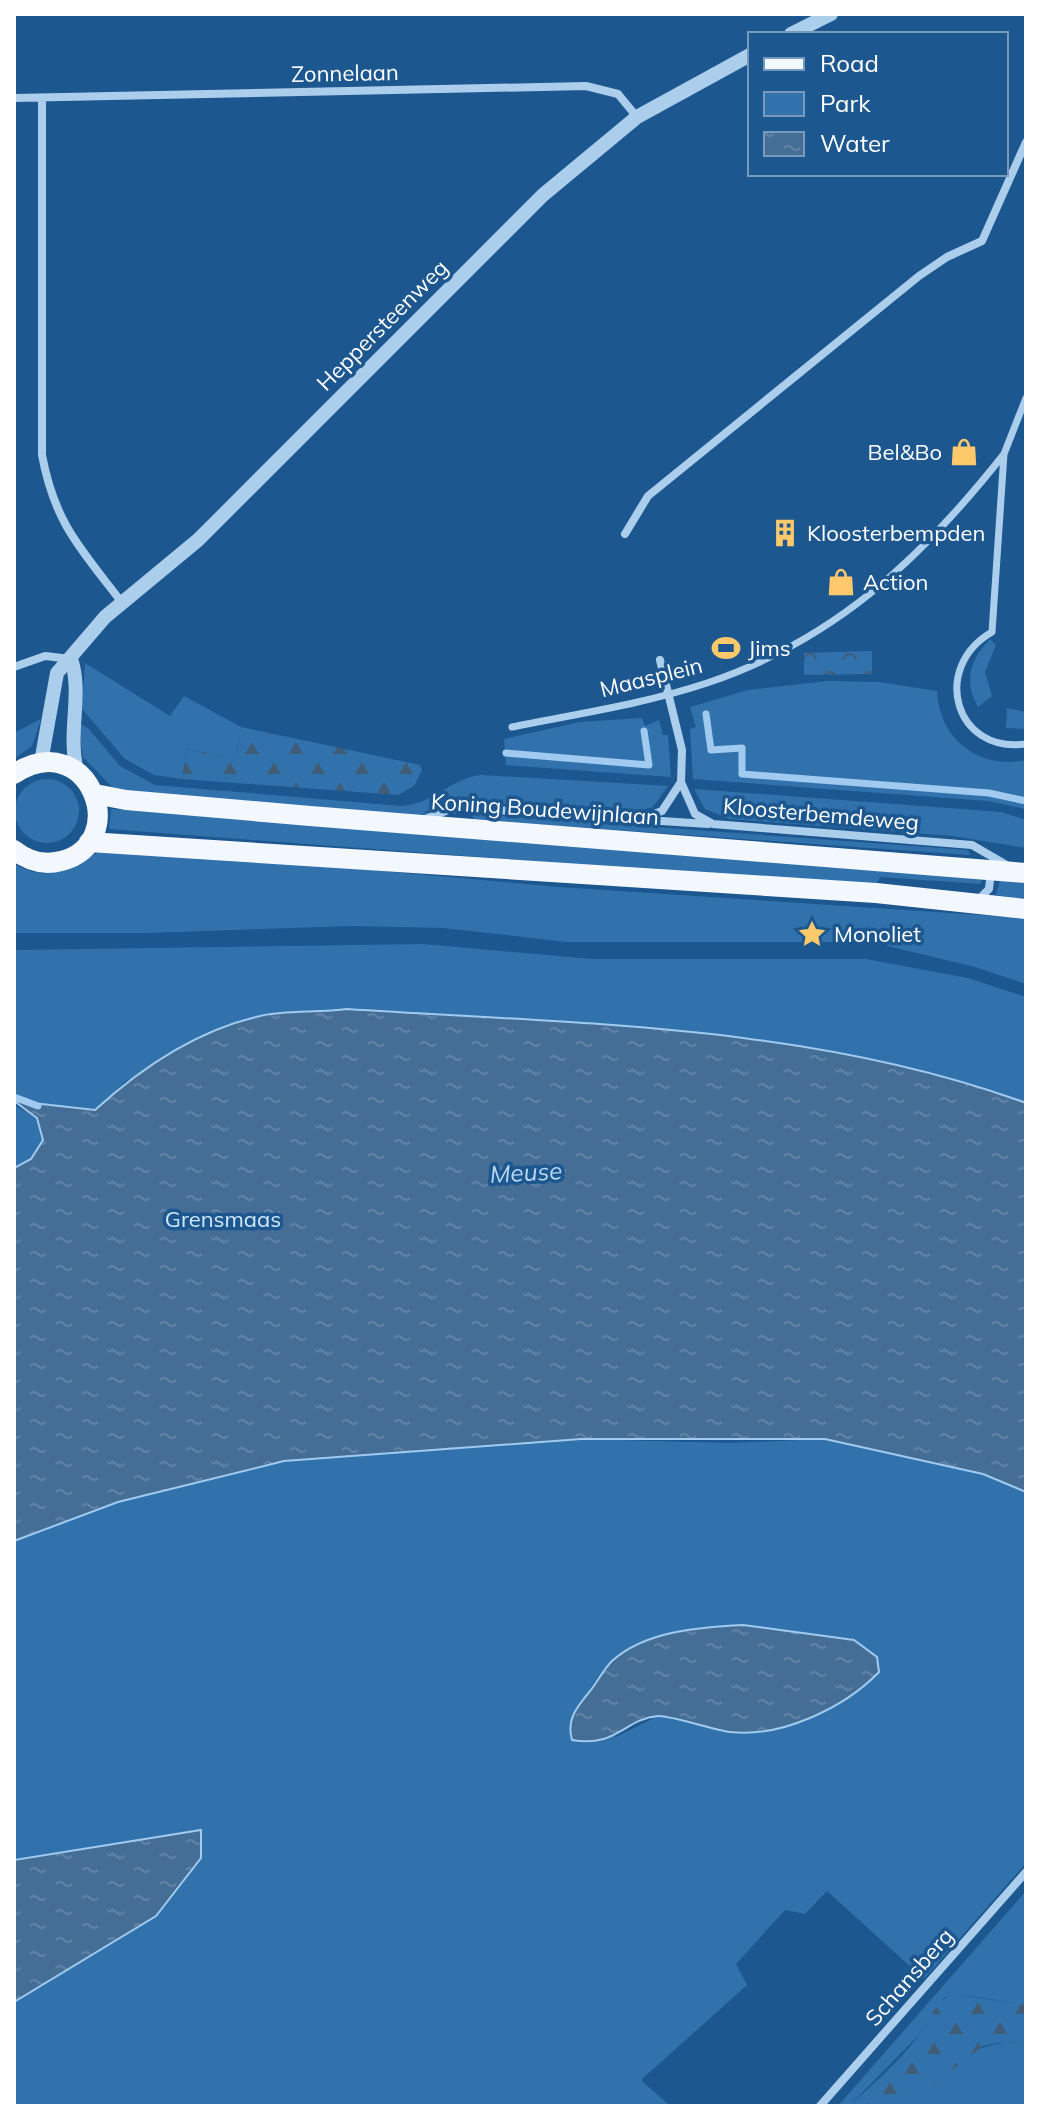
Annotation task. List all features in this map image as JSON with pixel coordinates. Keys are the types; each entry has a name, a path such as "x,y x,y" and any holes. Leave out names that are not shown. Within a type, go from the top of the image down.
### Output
{"main road":[{"path":"14,774 41,762 54,762 77,771 95,794 97,827 79,852 53,863 24,858 14,850"},
{"name":"Koning Boudewijnlaan","path":"95,794 126,800 418,824 988,860 1022,872"},
{"path":"89,842 876,893 1026,909"}],"street":[{"path":"795,32 831,14"},
{"name":"Heppersteenweg","path":"41,762 55,678 89,633 198,540 543,195 637,117 748,56"},
{"name":"Zonnelaan","path":"14,98 586,86 618,94 637,117"},
{"path":"42,98 42,455 48,491 63,526 123,604"},
{"path":"625,534 648,496 919,276 947,257 982,241 1026,142"},
{"path":"1026,398 1004,454 992,632 974,643 963,657 956,691 964,716 977,733 996,743 1026,744"},
{"name":"Maasplein","path":"512,727 668,694 751,666 794,644 854,606 927,546 1004,454"},
{"path":"14,667 39,657 71,659 76,681 71,737 77,771"},
{"path":"638,820 662,811 681,782 682,750 660,660"},
{"name":"Kloosterbemdeweg","path":"681,782 695,814 713,824 972,845 988,860"},
{"path":"418,824 438,813 467,808 713,824"},
{"path":"970,904 989,889 988,860"},
{"name":"Schansberg","path":"820,2106 1026,1872"}],"green space":[{"path":"990,639 996,645 985,672 992,696 978,707 971,688 971,671"},
{"path":"872,651 872,674 804,675 804,653"},
{"path":"85,663 170,716 184,696 241,727 235,759 187,749 182,779 154,775 125,759 82,709"},
{"path":"827,681 879,682 937,691 945,723 965,747 993,760 1026,760 1026,809 988,801 693,779 690,729 696,727 690,707 748,690"},
{"path":"1007,708 1026,712 1026,729 1006,728"},
{"path":"642,718 645,726 659,720 663,735 668,735 671,777 506,765 504,739 580,722"},
{"path":"41,719 32,746 14,759 14,733"},
{"path":"78,723 88,728 120,766 155,785 401,806 412,805 460,781 481,775 668,786 653,807 633,812 470,802 424,812 428,814 404,816 114,789 83,757"},
{"path":"241,727 420,765 422,770 414,786 398,795 182,779 187,749 235,759"},
{"path":"47,779 65,785 73,793 79,811 73,829 65,837 47,843 29,837 21,829 15,811 21,793 29,785"},
{"path":"694,789 1001,812 1026,820 1026,848 953,836 730,819 705,809"},
{"path":"111,809 981,875 982,880 980,884 880,877 875,887 109,829"},
{"path":"472,816 968,850 970,855 475,820"},
{"path":"99,852 292,863 559,887 1026,918 1026,984 975,967 871,942 567,942 444,928 352,926 148,933 14,933 14,864 39,873 58,872"},
{"path":"1001,877 1026,880 1026,899 996,895"},
{"path":"422,944 592,959 866,959 968,978 1026,997 1026,1103 944,1077 861,1057 776,1042 604,1025 347,1009 309,1014 126,1081 95,1110 14,1101 14,950"},
{"path":"14,1105 37,1118 43,1140 31,1159 14,1168"},
{"path":"581,1439 729,1443 825,1439 983,1474 1026,1492 1026,1863 924,1979 827,1891 805,1914 785,1910 736,1964 747,1985 641,2080 670,2106 14,2106 14,2002 156,1916 201,1858 201,1830 14,1860 14,1541 118,1502 284,1461","holes":["742,1625 854,1640 830,1707 802,1721 757,1733 728,1732 658,1716 616,1737 572,1715 604,1669 617,1657 650,1639 668,1634"]},
{"path":"1026,1891 1026,2005 971,1996 944,1998 917,2037 849,2106 838,2106"},
{"path":"952,1994 1026,2005 1026,2044 1006,2041 983,2046 905,2106 849,2106 901,2056 936,2008"},
{"path":"1006,2041 1026,2044 1026,2106 905,2106 975,2050"}],"water":[{"name":"Meuse","path":"347,1009 605,1025 777,1042 861,1057 944,1077 1026,1103 1026,1492 983,1474 825,1439 581,1439 284,1461 118,1502 14,1541 14,1168 31,1159 43,1140 37,1118 14,1101 95,1110 132,1079 172,1052 237,1022 270,1014"},
{"path":"743,1625 854,1640 877,1657 879,1672 830,1708 810,1718 770,1730 730,1732 658,1716 646,1718 600,1740 572,1740 570,1726 577,1708 609,1664 625,1651 674,1632"},
{"path":"201,1830 201,1858 156,1916 14,2002 14,1860"}],"waterway":[{"path":"706,714 711,750 742,748 742,774 989,793 1026,801"},
{"path":"506,753 649,765 644,731"},
{"path":"14,1097 38,1106"}],"place":[{"name":"Bel&Bo","path":"964,452"},
{"name":"Kloosterbempden","path":"785,533"},
{"name":"Action","path":"841,582"},
{"name":"Jims","path":"726,648"},
{"name":"Monoliet","path":"812,934"}],"park label":[{"name":"Grensmaas","path":"223,1219"}]}
